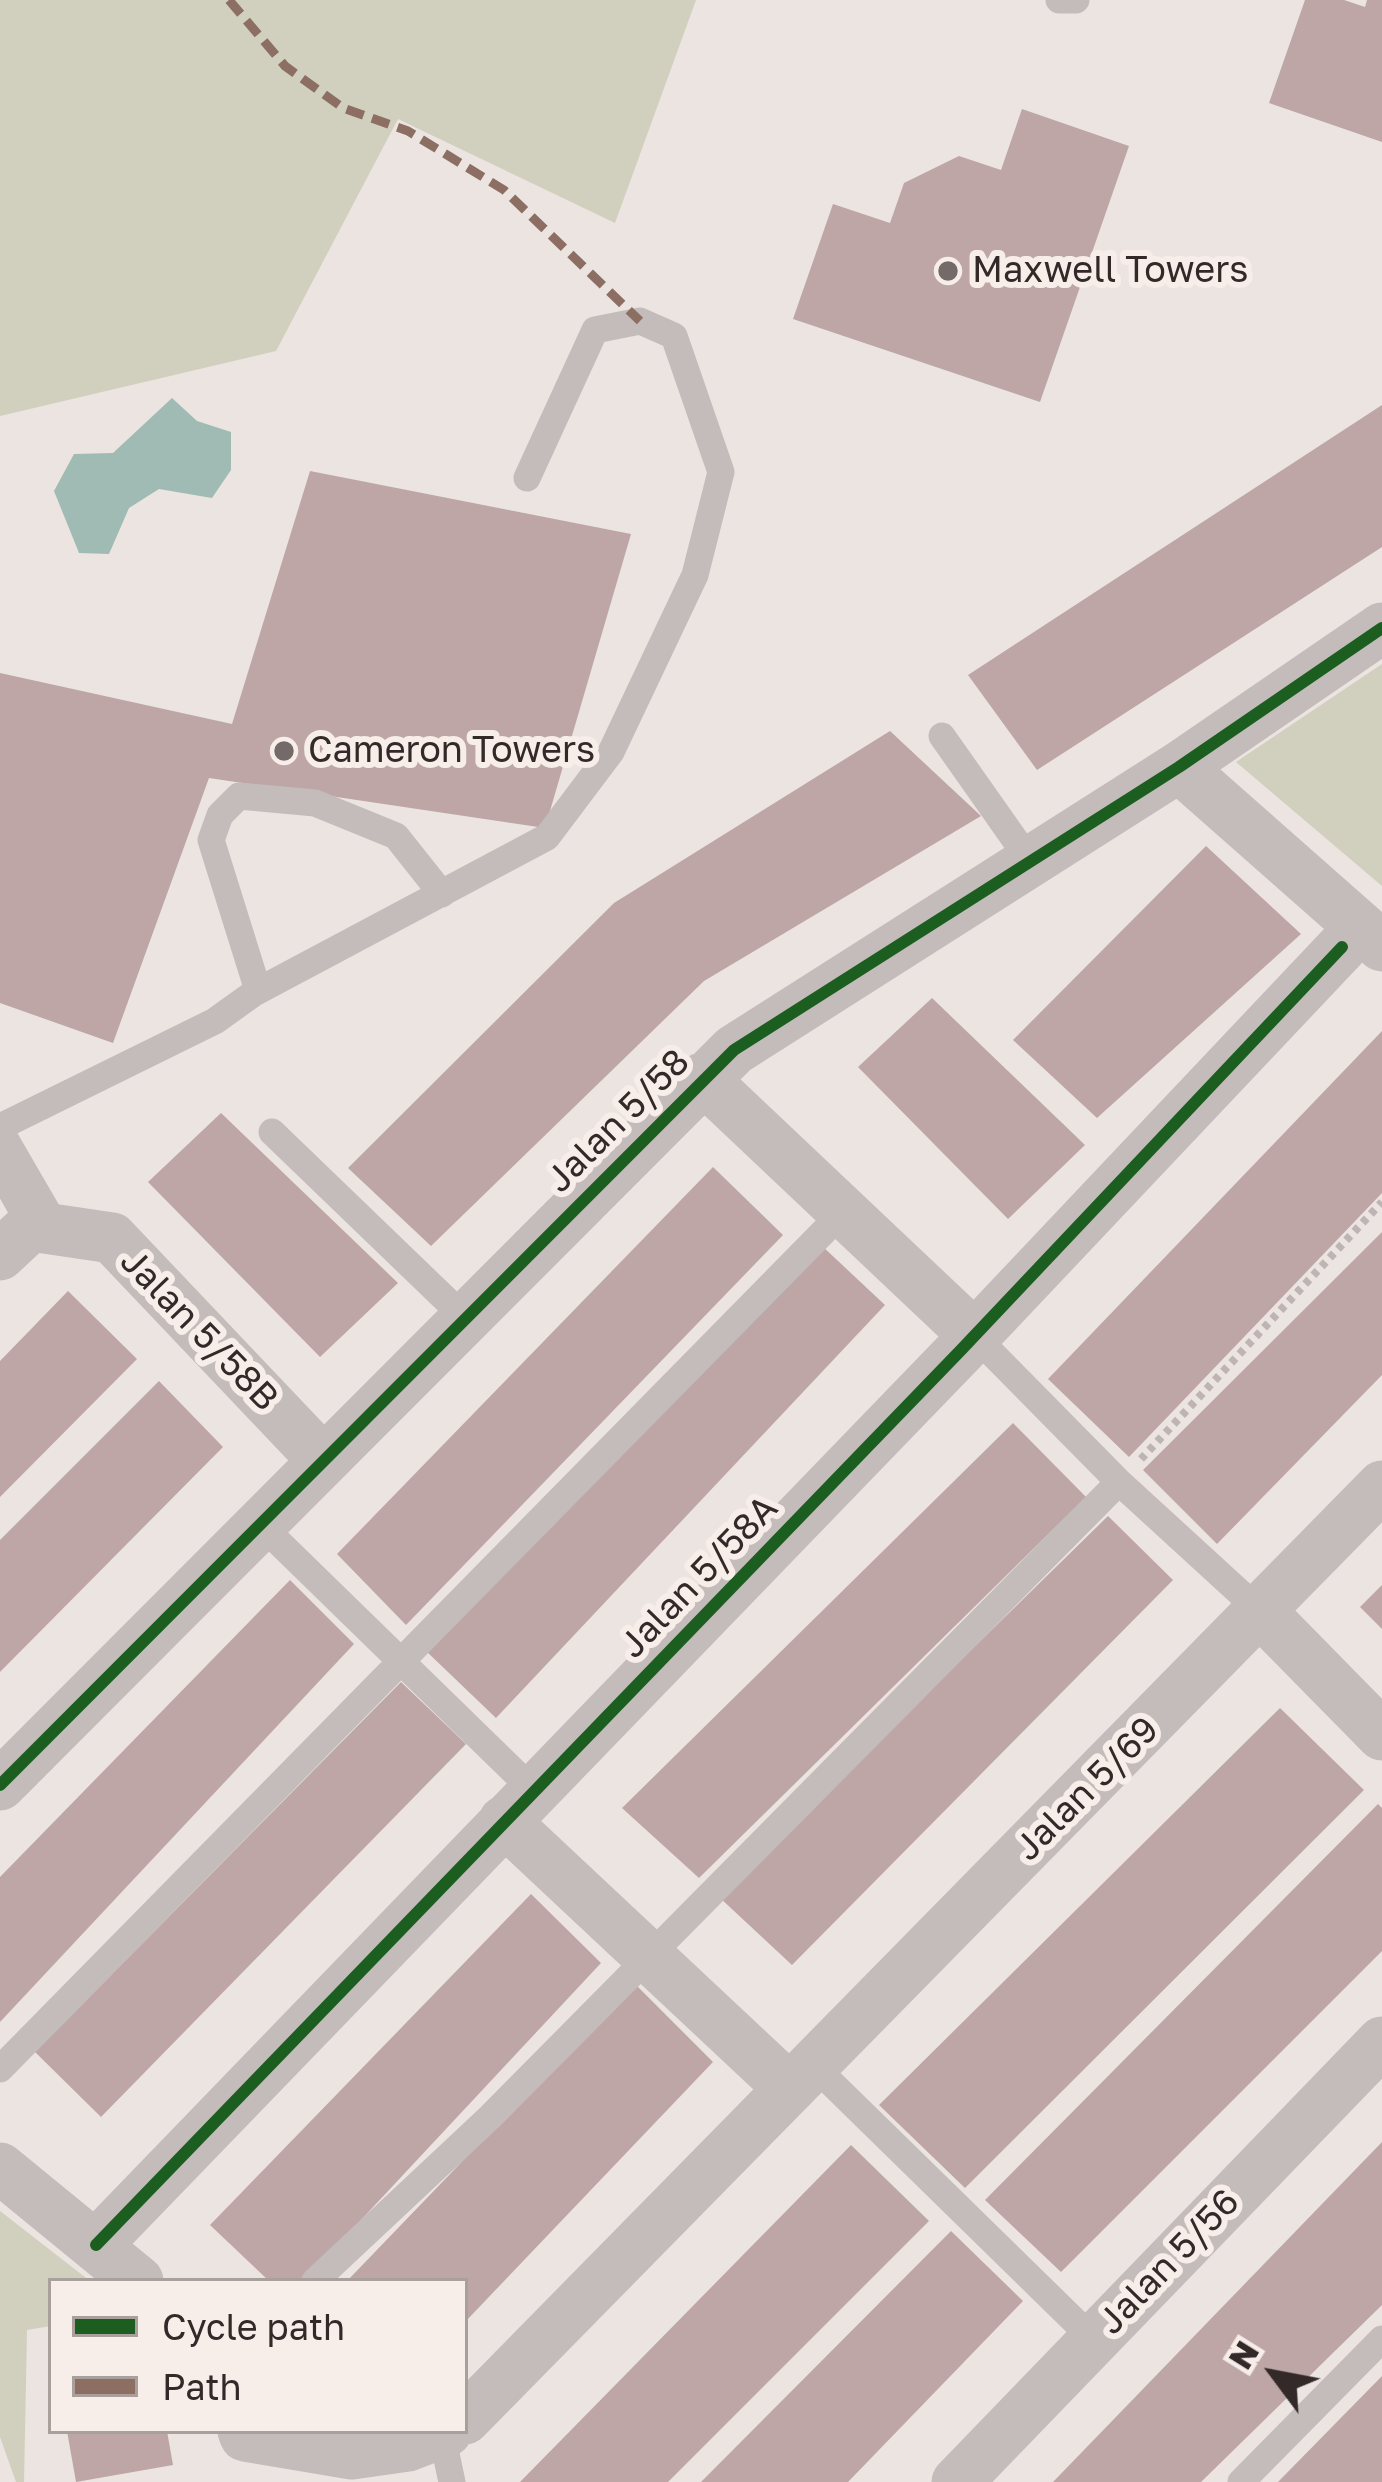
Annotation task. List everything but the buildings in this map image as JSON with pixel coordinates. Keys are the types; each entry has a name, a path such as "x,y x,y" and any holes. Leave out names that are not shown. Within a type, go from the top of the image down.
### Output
{"street":[{"name":"Jalan 5/58","path":"0,1785 702,1078 765,1028 1179,767 1382,628"},
{"path":"1179,767 1362,947"},
{"name":"Jalan 5/58A","path":"96,2245 974,1336 1362,947"},
{"path":"702,1078 974,1336"},
{"name":"Jalan 5/58B","path":"30,1237 112,1238 322,1458"},
{"name":"Jalan 5/69","path":"468,2425 801,2077 1382,1486"},
{"path":"1261,1612 1382,1735"},
{"path":"519,1806 647,1955 801,2077"},
{"name":"Jalan 5/56","path":"957,2482 1382,2042"},
{"path":"0,2168 134,2278"},
{"name":"Jalan 5/69","path":"246,2450 352,2453 452,2442"}],"lane":[{"path":"1059,0 1076,0"},
{"path":"30,1237 0,1128 214,1021 254,993 560,826 611,752 695,575 721,472 674,336 640,321 595,330 527,478"},
{"path":"942,736 1030,861"},
{"path":"254,993 256,983 211,840 220,814 239,796 315,803 396,836 442,894"},
{"path":"272,1132 464,1317"},
{"path":"0,1171 30,1237"},
{"path":"0,2069 844,1212"},
{"path":"974,1336 1119,1482 1261,1612"},
{"path":"318,2278 490,2117 1119,1482"},
{"path":"259,1523 403,1661 519,1806"},
{"path":"801,2077 1094,2340"},
{"path":"1241,2482 1382,2339"}],"path":[{"path":"1119,1482 1382,1202"}],"shaded area":[{"path":"0,0 696,0 615,223 398,119 276,351 0,416"},
{"path":"1382,664 1382,886 1236,762"},
{"path":"0,2211 86,2278 48,2278 48,2326 27,2330 24,2482 16,2482 0,2437"}],"water":[{"path":"172,398 197,421 231,432 231,470 212,498 159,489 129,508 109,554 79,553 54,491 74,454 113,453"}],"marked path":[{"path":"229,0 285,66 343,108 408,131 504,190 640,321"}],"cycle path":[{"path":"0,1785 734,1050 1179,767 1382,628"},
{"path":"96,2245 961,1350 1342,947"}],"place":[{"name":"Maxwell Towers","path":"948,271"},
{"name":"Cameron Towers","path":"284,751"}]}
